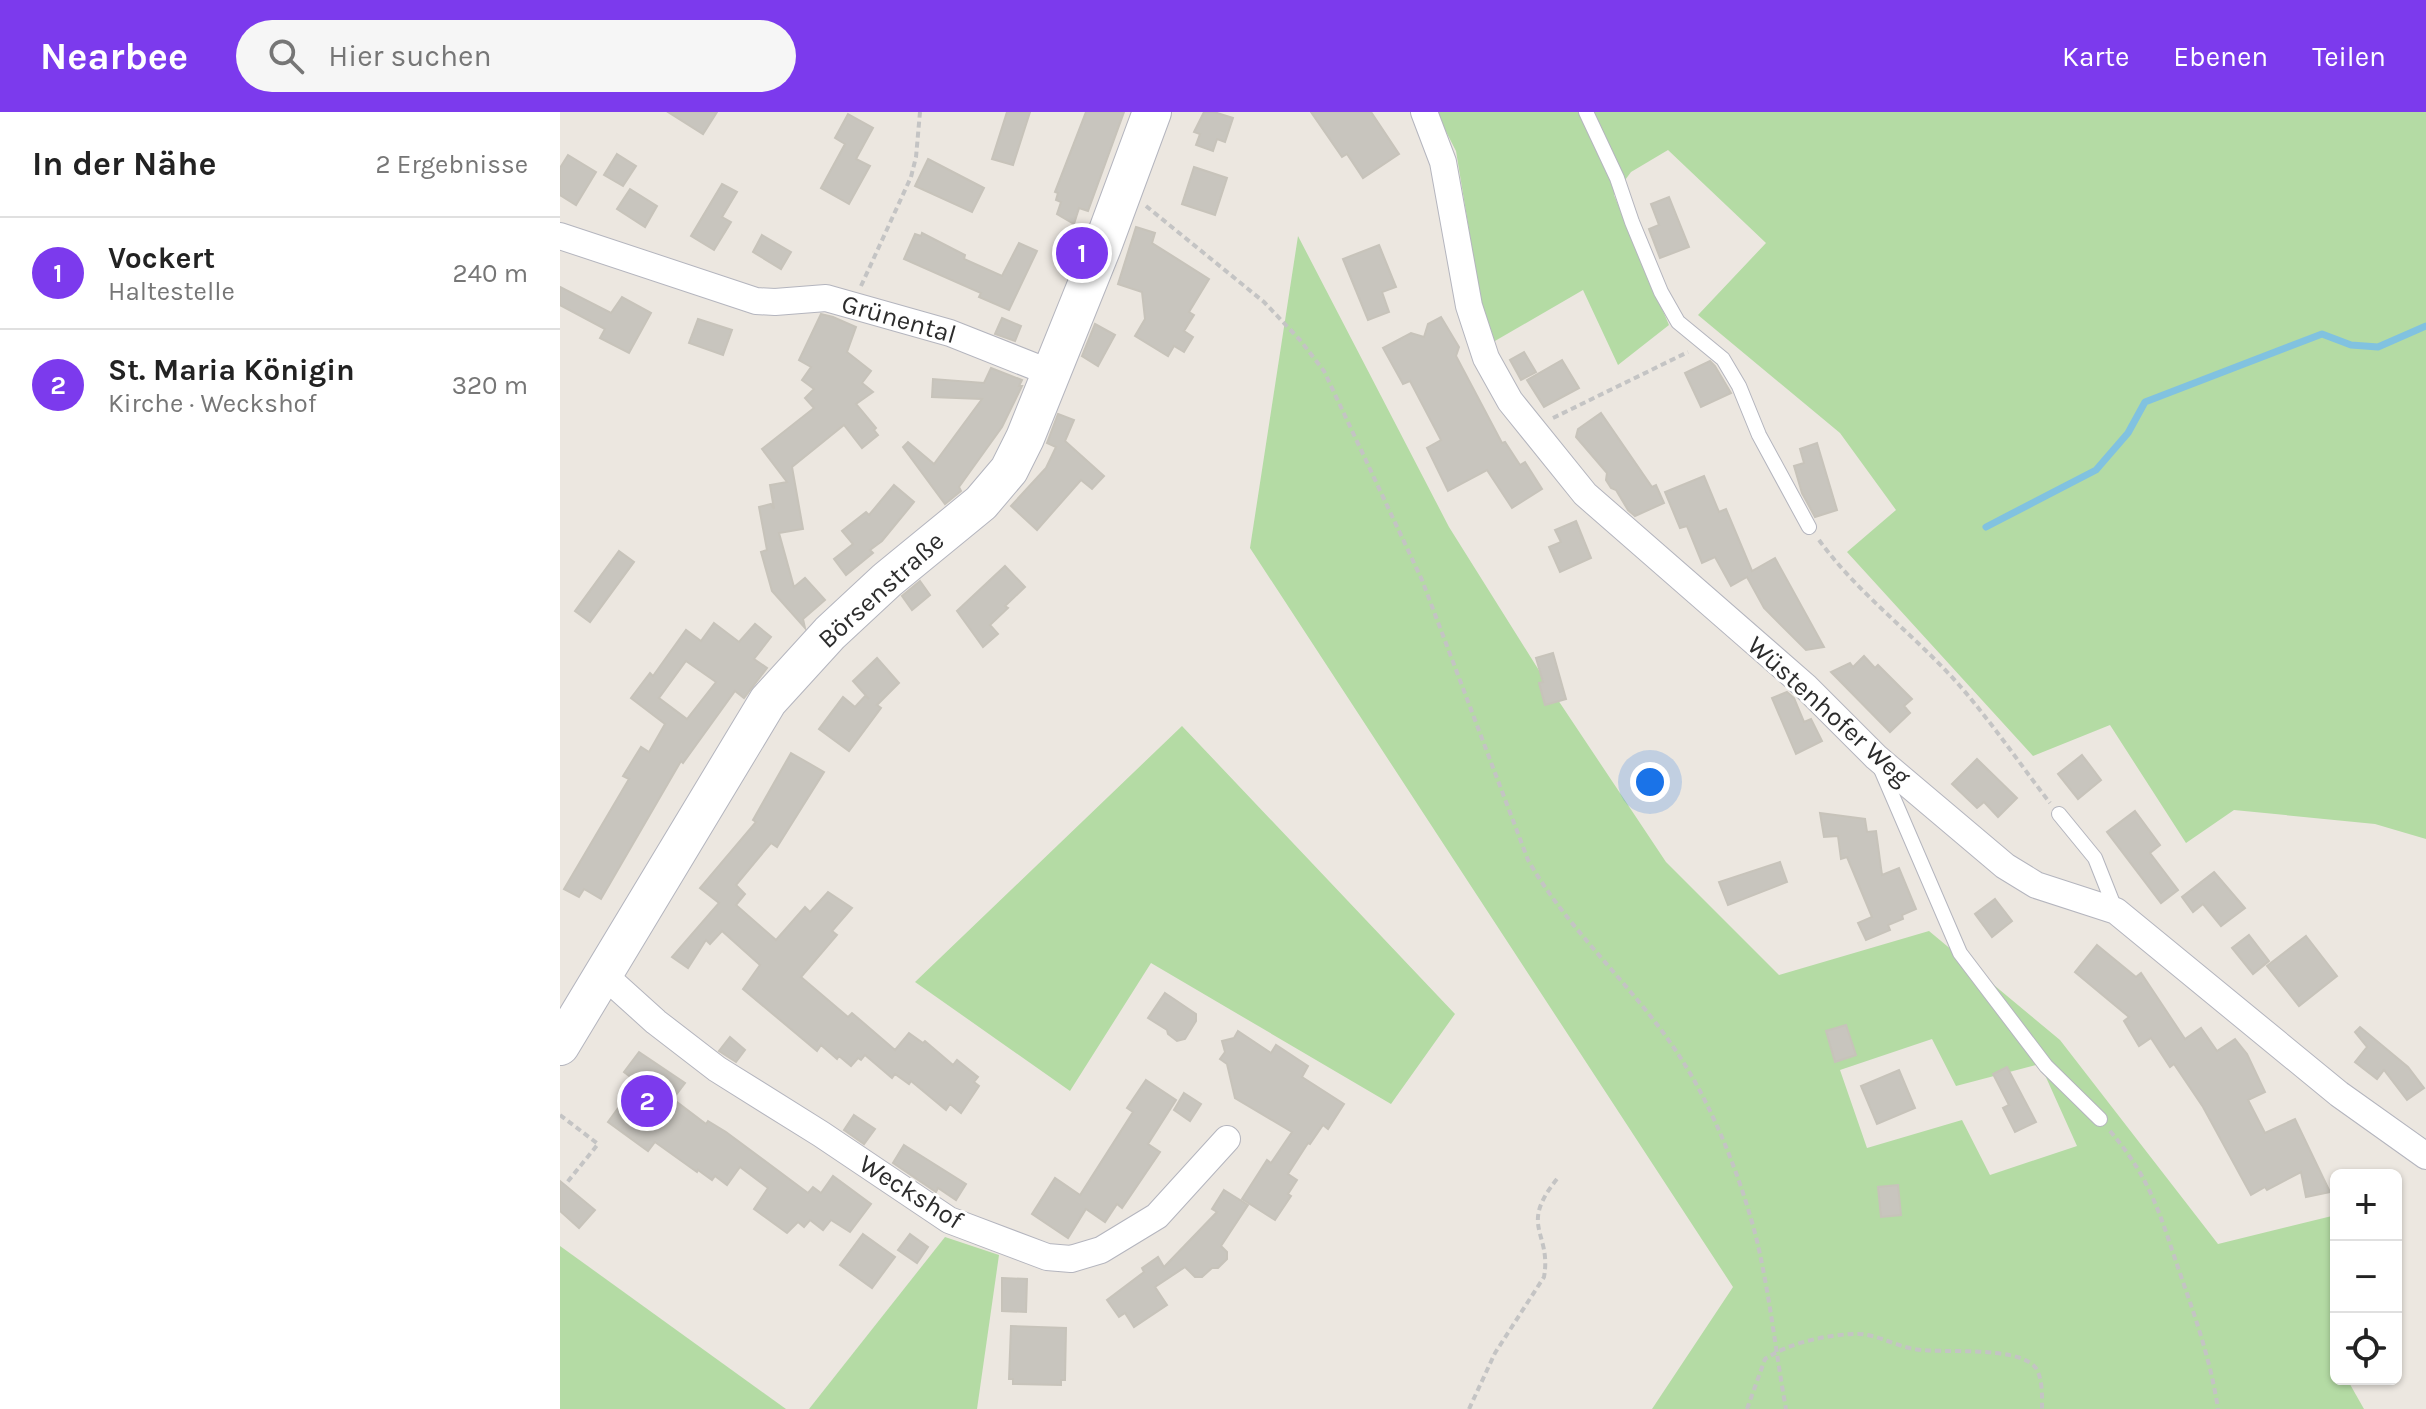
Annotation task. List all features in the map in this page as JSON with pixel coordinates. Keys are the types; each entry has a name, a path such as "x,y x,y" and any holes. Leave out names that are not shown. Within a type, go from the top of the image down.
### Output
{"street":[{"name":"Börsenstraße","path":"560,1046 768,701 841,622 981,503 1009,470 1125,189 1152,112"},
{"name":"Wüstenhofer Weg","path":"1424,112 1443,162 1478,340 1510,401 1585,494 1805,686 1876,757 2005,866 2026,880 2116,911 2339,1094 2426,1156"},
{"name":"Grünental","path":"560,236 756,301 826,298 853,305 980,343 1051,373"},
{"name":"Weckshof","path":"605,976 656,1022 717,1069 949,1220 1047,1257 1071,1259 1101,1250 1157,1216 1227,1139"}],"lane":[{"path":"1586,112 1617,178 1661,292 1678,322 1723,359 1739,386 1759,435 1809,527"},
{"path":"1876,757 1960,953 2046,1066 2100,1119"},
{"path":"2059,814 2095,858 2116,911"}],"path":[{"path":"853,305 911,177 920,112"},
{"path":"1125,189 1264,302 1324,371 1422,580 1528,860 1546,892 1680,1057 1703,1098 1728,1155 1754,1231 1786,1409"},
{"path":"1533,429 1706,343"},
{"path":"1809,527 1837,564 1960,686 2059,814"},
{"path":"560,1115 598,1144 565,1185"},
{"path":"2100,1119 2135,1161 2154,1194 2206,1346 2218,1409"},
{"path":"1469,1409 1495,1353 1544,1277 1538,1213 1542,1199 1557,1179"},
{"path":"1747,1409 1765,1359 1776,1352 1834,1336 1864,1334 1915,1349 2019,1358 2035,1367 2040,1380 2042,1409"}],"green space":[{"path":"1436,112 2426,112 2426,839 2375,824 2234,810 2186,843 2110,725 2033,756 1847,552 1896,510 1840,433 1698,315 1766,243 1668,150 1631,172 1614,195 1669,325 1618,365 1583,290 1488,345 1456,151"},
{"path":"1298,236 1449,527 1550,688 1666,862 1779,975 1929,931 2060,1040 2218,1244 2330,1216 2330,1385 2350,1385 2364,1409 1652,1409 1733,1287 1250,548","holes":["1932,1039 1956,1086 2040,1064 2077,1146 1990,1175 1962,1120 1867,1148 1840,1070"]},
{"path":"1182,726 1455,1014 1391,1104 1151,963 1070,1091 915,982"},
{"path":"945,1237 999,1255 977,1409 809,1409"},
{"path":"560,1246 786,1409 560,1409"}],"building":[{"path":"668,112 717,112 703,134"},
{"path":"1007,112 1030,112 1013,165 992,159"},
{"path":"1086,112 1124,112 1088,211 1079,208 1074,224 1057,214 1061,202 1056,200 1058,193 1055,192"},
{"path":"1204,112 1233,118 1225,142 1217,139 1213,151 1196,145 1200,134 1194,132"},
{"path":"1311,112 1371,112 1399,154 1363,178 1347,154 1342,157"},
{"path":"848,114 873,128 856,159 870,166 849,204 821,188 845,144 835,138"},
{"path":"617,154 636,166 623,186 604,175"},
{"path":"568,155 596,172 576,205 560,195 560,168"},
{"path":"928,159 984,188 972,212 915,186"},
{"path":"1194,167 1227,178 1215,215 1182,204"},
{"path":"722,184 737,192 722,217 731,222 714,250 691,236"},
{"path":"630,189 657,206 645,227 617,209"},
{"path":"1669,197 1689,247 1660,258 1649,229 1659,225 1651,204"},
{"path":"1136,227 1155,233 1152,243 1209,279 1189,312 1194,315 1184,331 1193,337 1184,352 1174,346 1168,356 1135,336 1145,319 1142,292 1118,284"},
{"path":"922,233 965,255 964,259 1002,276 1019,243 1037,251 1009,310 979,297 981,293 904,259 915,234 921,236"},
{"path":"762,235 791,252 781,269 753,252"},
{"path":"1379,245 1396,287 1382,292 1389,312 1368,320 1343,259"},
{"path":"560,287 611,313 622,297 651,313 629,353 600,338 605,329 560,305"},
{"path":"821,314 856,327 847,352 871,371 862,383 873,392 856,404 876,428 874,430 878,435 862,448 844,425 792,467 803,529 779,533 794,587 805,578 825,600 803,619 805,628 772,591 761,552 767,550 759,507 771,504 774,509 770,485 787,482 762,449 814,408 805,398 814,389 802,380 811,367 799,360"},
{"path":"1441,317 1459,347 1456,356 1502,443 1505,442 1520,465 1525,462 1542,489 1512,508 1487,470 1448,491 1427,448 1441,440 1410,381 1403,384 1383,348 1411,333 1424,337 1428,324"},
{"path":"1002,318 1021,326 1015,341 995,334"},
{"path":"698,319 732,330 723,355 689,343"},
{"path":"1095,324 1115,335 1098,366 1082,356"},
{"path":"1524,352 1536,372 1521,380 1510,360"},
{"path":"1562,360 1579,388 1544,407 1527,380"},
{"path":"1710,361 1731,393 1701,407 1685,373"},
{"path":"991,368 1022,380 1019,386 1022,386 1002,427 959,487 961,491 945,504 903,447 908,442 934,464 982,399 932,397 933,379 984,383"},
{"path":"1601,413 1652,487 1656,485 1664,503 1635,516 1616,490 1611,488 1606,480 1607,473 1576,437 1578,429"},
{"path":"1058,414 1074,420 1065,441 1104,476 1092,489 1081,480 1037,530 1011,506 1046,468 1056,447 1047,443"},
{"path":"1817,443 1837,510 1815,517 1802,493 1794,466 1804,463 1800,449"},
{"path":"1704,476 1719,512 1726,509 1752,571 1775,558 1824,647 1806,650 1764,608 1747,577 1731,586 1715,557 1702,563 1687,526 1680,528 1665,492"},
{"path":"894,485 914,502 882,541 870,550 873,553 846,575 834,559 853,544 842,531 866,512 869,515"},
{"path":"1576,521 1591,558 1560,572 1549,547 1561,542 1555,530"},
{"path":"619,551 634,562 590,622 575,611"},
{"path":"1005,566 1025,587 990,625 998,634 983,647 957,611"},
{"path":"920,581 930,595 912,610 902,596"},
{"path":"714,623 739,642 755,624 771,637 754,659 767,668 744,698 735,691 683,763 681,761 601,899 584,889 579,897 564,889 629,779 623,776 641,747 649,752 665,724 631,698 650,673 653,676 686,630 701,641","holes":["686,661 716,682 687,719 659,698"]},
{"path":"1553,653 1566,699 1545,705 1536,658"},
{"path":"1864,656 1875,668 1878,665 1912,699 1904,706 1910,713 1890,732 1831,672 1850,663 1853,667"},
{"path":"877,658 899,683 877,705 881,708 849,751 819,729 843,697 855,707 865,696 869,699 853,681"},
{"path":"1787,692 1794,698 1804,722 1811,719 1822,741 1796,754 1772,698"},
{"path":"791,753 824,772 777,847 771,843 736,885 745,894 736,905 776,940 805,907 810,912 828,892 852,908 832,931 837,935 801,977 848,1017 852,1013 895,1050 909,1033 923,1043 925,1041 953,1065 957,1060 978,1077 974,1082 979,1086 961,1113 950,1104 946,1110 911,1081 909,1084 895,1074 892,1078 865,1055 851,1066 821,1045 817,1051 743,989 760,965 722,931 710,944 706,940 688,968 672,957 719,903 700,888 756,822 753,820"},
{"path":"2082,755 2101,780 2078,799 2058,774"},
{"path":"1977,759 2017,798 1998,817 1984,802 1977,808 1952,784"},
{"path":"2135,811 2160,845 2150,853 2178,890 2161,903 2107,832"},
{"path":"1820,813 1865,819 1867,832 1876,831 1882,875 1899,868 1916,909 1888,925 1890,930 1866,940 1858,923 1872,917 1847,857 1841,859 1838,836 1824,837"},
{"path":"1780,862 1787,882 1728,905 1719,882"},
{"path":"2214,872 2245,908 2221,926 2203,904 2193,912 2182,897"},
{"path":"1995,899 2012,921 1992,937 1975,914"},
{"path":"2249,935 2269,961 2253,974 2232,948"},
{"path":"2306,936 2337,976 2299,1006 2267,966"},
{"path":"2097,945 2136,977 2141,973 2185,1039 2201,1028 2217,1051 2235,1039 2247,1054 2265,1092 2248,1100 2265,1133 2295,1119 2330,1192 2306,1197 2301,1172 2251,1195 2203,1107 2174,1064 2170,1067 2151,1038 2139,1046 2124,1021 2129,1017 2075,972"},
{"path":"1165,993 1196,1014 1196,1021 1185,1039 1177,1041 1167,1030 1148,1018"},
{"path":"1846,1025 1856,1055 1835,1062 1826,1031"},
{"path":"2360,1027 2408,1067 2424,1088 2407,1100 2384,1070 2377,1079 2355,1062 2367,1047 2355,1032"},
{"path":"1238,1031 1271,1053 1276,1045 1308,1066 1302,1077 1344,1104 1328,1129 1323,1125 1308,1143 1288,1174 1297,1180 1288,1194 1291,1196 1275,1220 1242,1199 1267,1160 1271,1163 1292,1132 1235,1098 1227,1064 1220,1059 1225,1052 1222,1041 1234,1038"},
{"path":"730,1037 745,1050 736,1062 719,1051"},
{"path":"639,1052 685,1083 673,1099 706,1124 708,1121 726,1132 808,1193 813,1187 821,1193 833,1176 871,1204 850,1232 831,1220 823,1230 810,1220 804,1227 798,1222 787,1233 754,1209 768,1188 740,1167 727,1185 715,1176 712,1180 697,1172 655,1142 648,1151 608,1122 637,1082 624,1072"},
{"path":"2007,1067 2036,1122 2015,1132 2003,1108 2009,1105 1993,1074"},
{"path":"1899,1070 1915,1108 1877,1124 1861,1086"},
{"path":"1146,1080 1176,1100 1148,1144 1160,1152 1122,1208 1117,1204 1105,1222 1086,1209 1068,1238 1032,1214 1055,1178 1080,1195 1133,1112 1127,1108"},
{"path":"1184,1093 1201,1104 1190,1121 1174,1110"},
{"path":"854,1115 875,1129 864,1144 844,1130"},
{"path":"904,1145 966,1184 956,1200 938,1188 936,1192 893,1163"},
{"path":"560,1181 595,1210 579,1228 560,1211"},
{"path":"1898,1185 1901,1215 1881,1217 1878,1187"},
{"path":"1224,1190 1248,1205 1221,1246 1227,1252 1227,1259 1202,1277 1195,1277 1185,1267 1155,1287 1167,1305 1134,1327 1125,1313 1119,1317 1107,1300 1144,1272 1142,1268 1158,1257 1164,1267 1217,1212 1212,1209"},
{"path":"863,1234 895,1257 872,1288 840,1265"},
{"path":"910,1234 928,1247 917,1263 898,1250"},
{"path":"1002,1278 1027,1279 1026,1312 1002,1311"},
{"path":"1011,1326 1066,1328 1065,1380 1061,1380 1061,1385 1013,1384 1013,1379 1009,1379"}],"waterway":[{"path":"1986,527 2096,470 2128,433 2145,402 2322,334 2351,345 2378,347 2426,326"}],"place":[{"name":"Vockert","path":"1082,253"},
{"name":"St. Maria Königin","path":"647,1101"}]}
